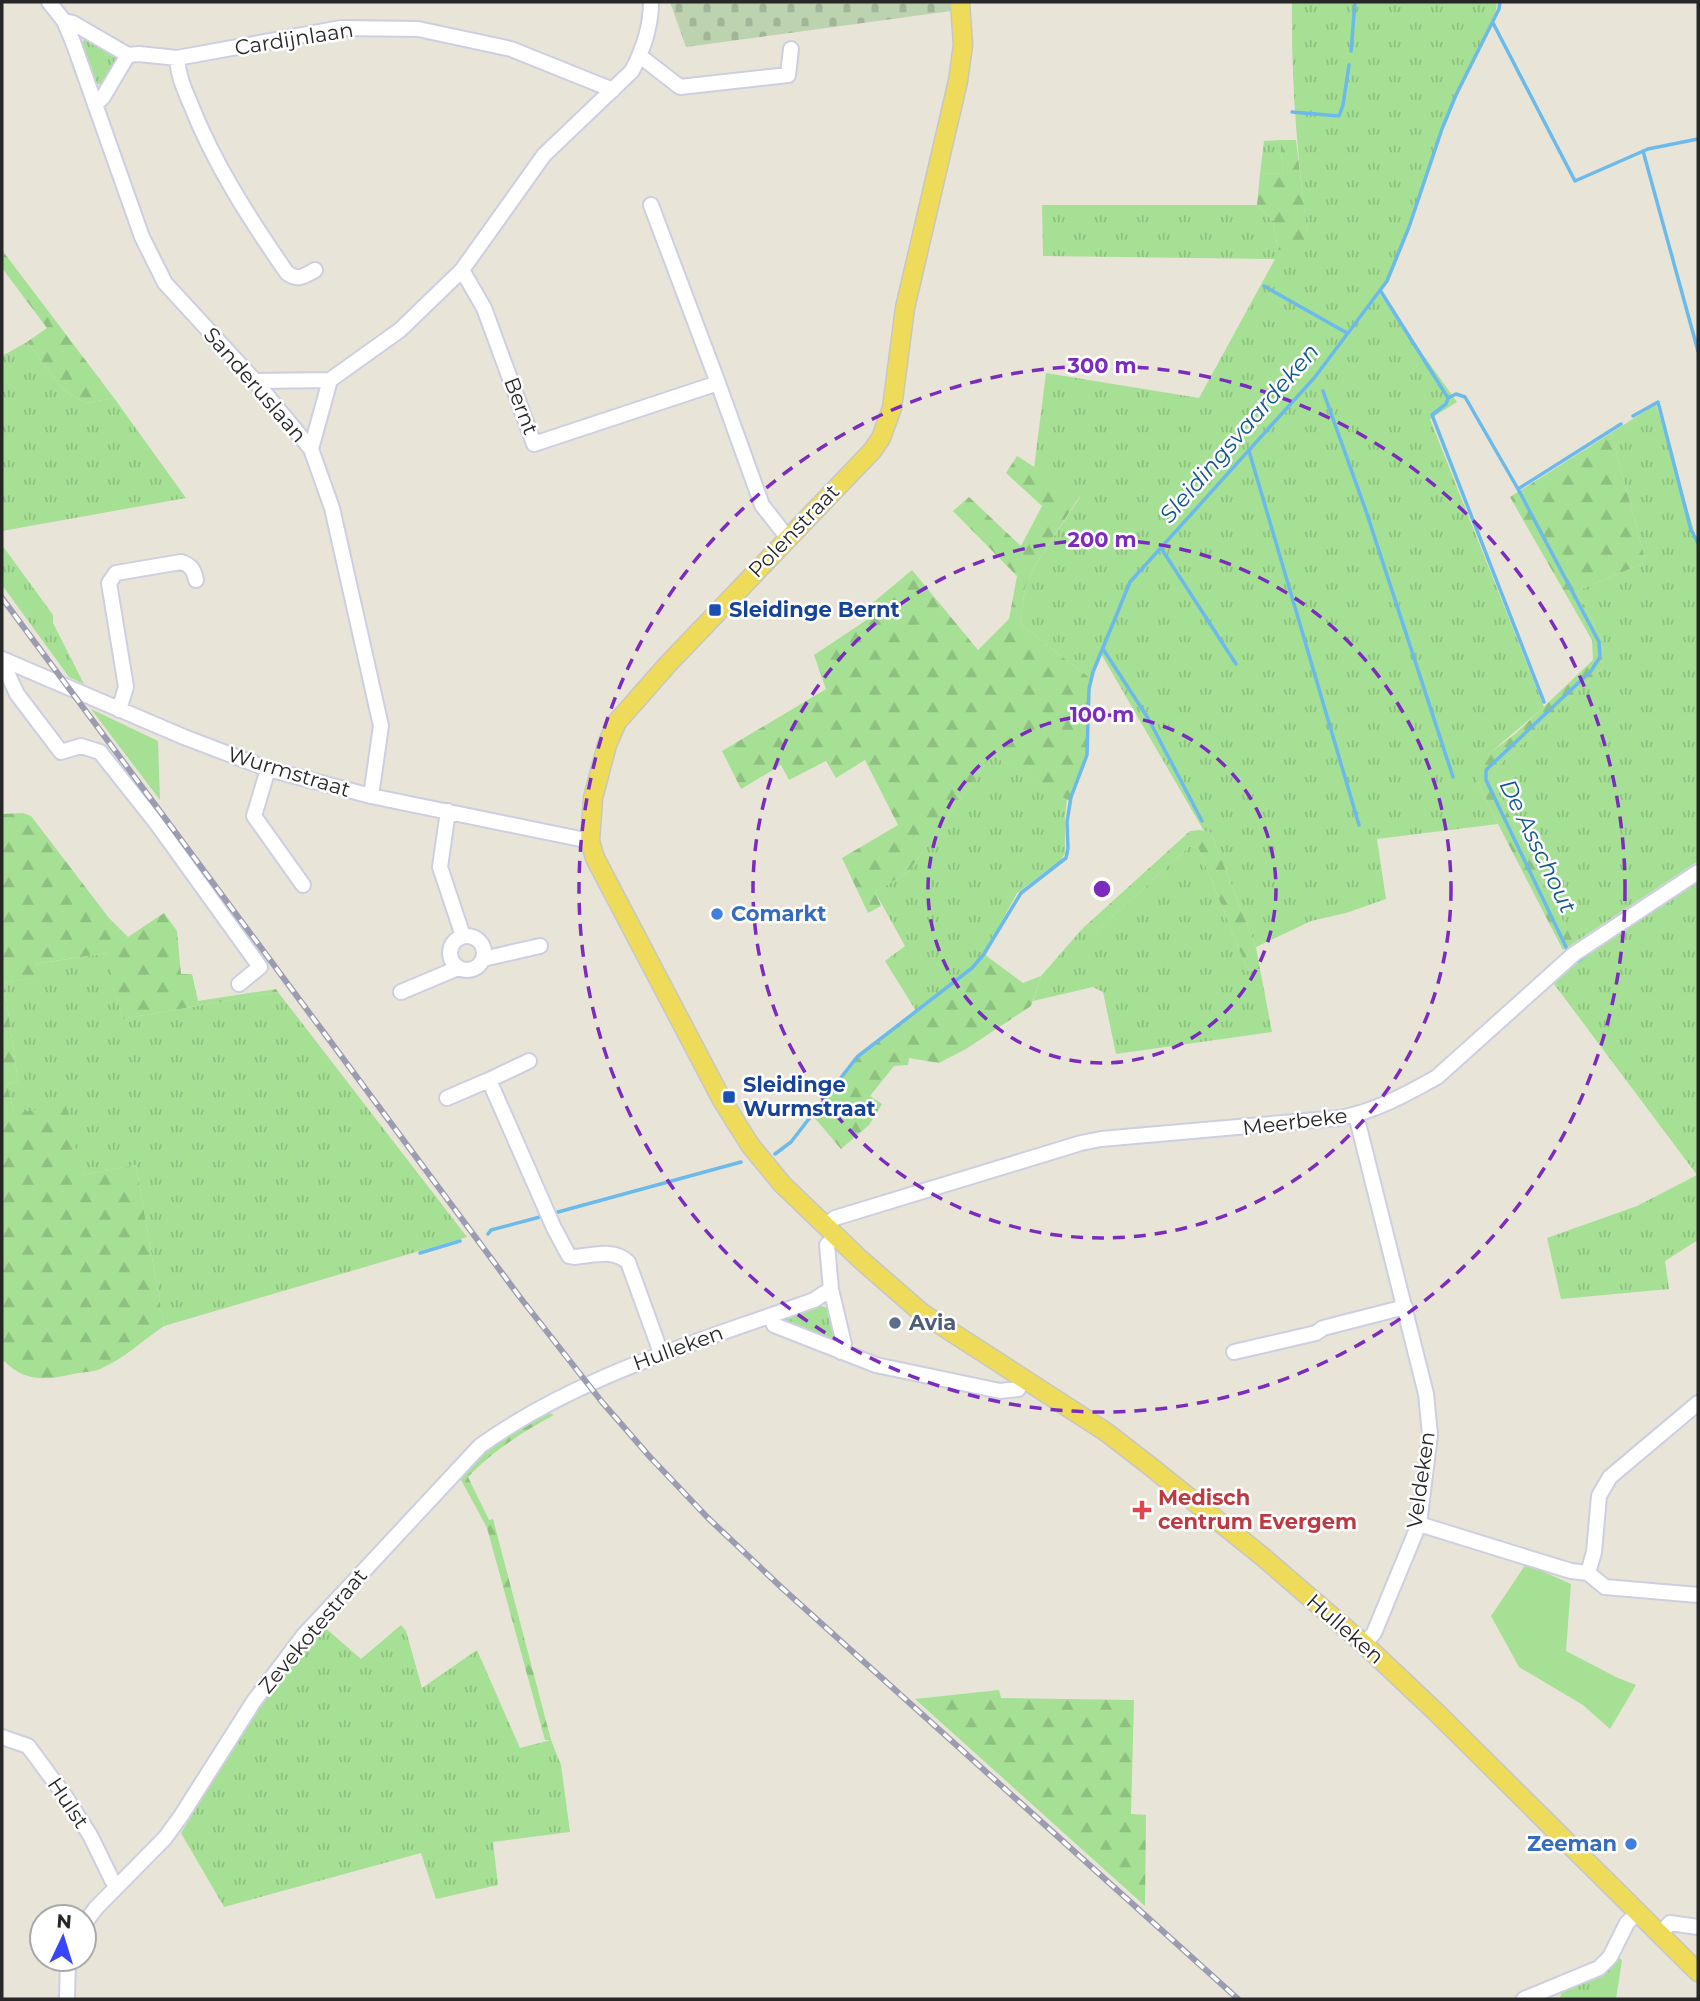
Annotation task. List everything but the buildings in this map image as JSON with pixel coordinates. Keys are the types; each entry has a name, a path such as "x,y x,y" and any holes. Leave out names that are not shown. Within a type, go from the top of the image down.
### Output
{"main road":[{"name":"Polenstraat","path":"758,1156 722,1100 602,874 590,841 593,798 607,745 617,722 668,664 872,451 888,422 905,308 958,81 963,45 960,2"},
{"name":"Hulleken","path":"758,1156 782,1184 831,1231 922,1313 1084,1418 1150,1465 1364,1644 1698,1972"}],"street":[{"name":"Sanderuslaan","path":"49,2 64,21 142,237 165,284 255,381 311,449 332,508 381,726 372,796"},
{"path":"255,381 330,380 400,330 462,270 544,155 632,71 640,56 651,14 651,2"},
{"name":"Cardijnlaan","path":"64,21 73,23 128,55 177,58 341,27 418,29 511,49 613,89"},
{"path":"640,56 680,87 788,75 791,50"},
{"path":"95,105 103,97 128,55"},
{"path":"177,58 177,72 198,124 261,235 293,277 300,278 315,270"},
{"path":"651,205 762,505 788,537"},
{"name":"Bernt","path":"462,270 484,308 534,443 718,383"},
{"path":"311,449 330,380"},
{"path":"119,709 126,687 109,583 116,573 180,562 189,565 196,580"},
{"name":"Wurmstraat","path":"2,661 268,769 372,796 590,841"},
{"name":"Wurmstraat","path":"2,661 17,694 61,752 81,746 100,752 194,875 260,967 239,984"},
{"path":"268,769 254,816 303,885"},
{"path":"448,811 440,867 463,936"},
{"name":"Meerbeke","path":"831,1231 835,1218 1081,1143 1356,1115 1437,1077 1574,954 1698,872"},
{"path":"484,959 485,949 480,941 472,936 463,936 454,941 450,951 452,961 464,970 476,968 484,959 540,946"},
{"path":"401,992 458,968"},
{"path":"447,1098 529,1061"},
{"path":"489,1080 564,1250 574,1257 613,1253 621,1255 628,1262 661,1353"},
{"name":"Veldeken","path":"1356,1115 1426,1394 1430,1435 1419,1524 1374,1633 1364,1644"},
{"path":"831,1231 827,1245 831,1289 844,1344 841,1352"},
{"name":"Hulleken","path":"587,1385 661,1353 814,1300 831,1289"},
{"path":"1234,1352 1316,1333 1323,1328 1405,1307"},
{"path":"771,1316 774,1325 876,1365 1000,1391 1017,1389 1023,1379"},
{"name":"Zevekotestraat","path":"98,1906 165,1838 254,1701 298,1643 466,1459 510,1426 587,1385"},
{"path":"1588,1573 1594,1552 1599,1496 1609,1477 1698,1403"},
{"path":"1419,1524 1571,1571 1588,1573 1605,1587 1698,1595"},
{"name":"Hulst","path":"2,1737 29,1746 90,1835 112,1880 118,1886"},
{"path":"1524,1999 1599,1968 1610,1958 1627,1923 1638,1912"},
{"path":"1660,1934 1670,1923 1698,1927"},
{"path":"67,1999 68,1973"}],"green space":[{"path":"670,2 950,2 951,11 686,47"},
{"path":"1292,2 1497,2 1495,17 1448,111 1393,268 1379,293 1457,402 1430,419 1544,707 1491,752 1478,782 1498,824 1377,839 1386,899 1346,913 1311,921 1256,947 1211,833 1204,831 1100,652 1091,679 1020,624 1025,588 1034,567 1080,497 1034,468 1046,373 1199,398 1275,259 1043,256 1042,205 1257,205 1273,221 1278,250 1307,231 1295,116"},
{"path":"87,38 118,57 103,85 97,84 82,42"},
{"path":"1280,140 1283,173 1260,174 1264,141"},
{"path":"1280,140 1296,140 1307,231 1302,251 1278,250 1273,221 1257,205 1260,174 1283,173"},
{"path":"2,250 114,398 86,403 65,391 27,342 47,328 2,268"},
{"path":"27,342 65,391 86,403 114,398 186,498 2,531 2,356"},
{"path":"1656,404 1698,544 1698,861 1574,943 1491,779 1494,770 1602,668 1603,641 1577,591 1646,562 1611,433"},
{"path":"1611,433 1646,562 1577,591 1603,641 1602,668 1494,770 1491,779 1574,943 1563,950 1498,824 1478,782 1478,772 1491,752 1515,734 1593,660 1592,640 1510,497"},
{"path":"1017,456 1080,496 1034,567 1025,588 1020,624 1091,679 1086,760 1071,802 992,755 908,872 875,892 881,906 868,913 842,858 898,825 865,760 836,778 826,761 789,780 781,765 741,789 722,751 826,689 814,655 874,615 869,606 912,570 978,650 1009,619 1017,576 953,511 969,497 1021,546 1042,506 1006,473"},
{"path":"2,545 53,615 53,623 84,684 69,677 2,585"},
{"path":"91,709 158,741 160,800"},
{"path":"992,755 1067,799 1065,853 1061,860 1017,893 984,954 972,968 916,1011 885,961 905,946 875,892 908,872"},
{"path":"23,813 31,816 109,918 128,937 164,913 177,931 181,974 192,974 198,1001 276,989 278,992 122,1019 107,953 35,964 38,977 4,983 18,1081 7,1084 14,1113 66,1106 82,1175 136,1165 164,1326 125,1355 100,1369 47,1378 20,1373 2,1359 2,814"},
{"path":"1190,831 1211,833 1256,947 1260,969 1248,971 1199,849 1190,846 1090,937 1082,929"},
{"path":"1190,846 1199,849 1248,971 1260,969 1272,1032 1116,1054 1103,992 1093,987 1033,1001 1041,976 1082,929 1091,936"},
{"path":"1698,882 1698,1240 1665,1261 1669,1289 1561,1299 1547,1238 1637,1206 1697,1175 1554,984 1589,951"},
{"path":"108,953 122,1019 278,992 467,1237 164,1326 136,1165 82,1175 14,1113 7,1084 18,1081 4,983 37,977 35,964"},
{"path":"984,954 1023,983 1041,976 1031,1006 966,1049 939,1063 909,1058 908,1065 894,1066 870,1096 882,1104 869,1125 841,1149 813,1116 857,1057 972,968"},
{"path":"815,1304 830,1309 836,1336 829,1340 787,1325 784,1320 784,1317"},
{"path":"546,1412 554,1415 508,1443 468,1477 489,1520 493,1519 551,1740 545,1740 487,1528 458,1474 487,1446"},
{"path":"1526,1564 1571,1584 1566,1651 1636,1685 1610,1729 1583,1705 1519,1667 1491,1616"},
{"path":"322,1625 361,1659 401,1625 406,1631 422,1688 477,1650 520,1748 551,1740 561,1765 570,1832 493,1842 498,1885 436,1899 421,1853 224,1907 181,1833 252,1718"},
{"path":"999,1690 1001,1698 1134,1700 1131,1814 1146,1815 1145,1906 915,1699"},
{"path":"1617,1957 1622,1960 1616,1999 1560,1999 1561,1993 1608,1968"}],"waterway":[{"path":"1351,51 1355,2"},
{"name":"Sleidingsvaardeken","path":"775,1154 791,1142 857,1057 972,968 984,954 1021,893 1066,858 1071,797 1087,755 1089,689 1093,672 1130,582 1315,377 1387,281 1409,227 1442,129 1500,2"},
{"path":"1493,23 1575,181 1648,149 1698,139"},
{"path":"1292,112 1339,116 1349,65"},
{"path":"1643,151 1698,351"},
{"path":"1264,286 1347,333"},
{"name":"De Asschout","path":"1380,290 1448,398 1456,394 1465,397 1518,489 1599,642 1600,657 1591,671 1486,770 1486,780 1567,949"},
{"path":"1323,391 1366,511 1453,777"},
{"path":"1448,398 1446,404 1432,415 1544,702"},
{"path":"1633,416 1658,402 1691,530 1698,543"},
{"path":"1518,489 1621,424"},
{"path":"1249,451 1359,825"},
{"path":"1161,548 1236,664"},
{"path":"1103,649 1148,718 1202,821"},
{"name":"De Asschout","path":"1633,923 1679,893"},
{"name":"De Asschout","path":"1578,961 1591,951"},
{"name":"Sleidingsvaardeken","path":"558,1212 741,1162"},
{"name":"Sleidingsvaardeken","path":"488,1234 491,1230 540,1217"},
{"name":"Sleidingsvaardeken","path":"420,1253 460,1241"}],"railway":[{"path":"2,598 519,1296 602,1402 650,1457 708,1518 782,1588 1238,1999"}],"place":[{"name":"Sleidinge Bernt","path":"715,610"},
{"name":"Comarkt","path":"717,914"},
{"name":"Sleidinge Wurmstraat","path":"729,1097"},
{"name":"Avia","path":"895,1323"},
{"name":"Medisch centrum Evergem","path":"1142,1510"},
{"name":"Zeeman","path":"1631,1844"}]}
